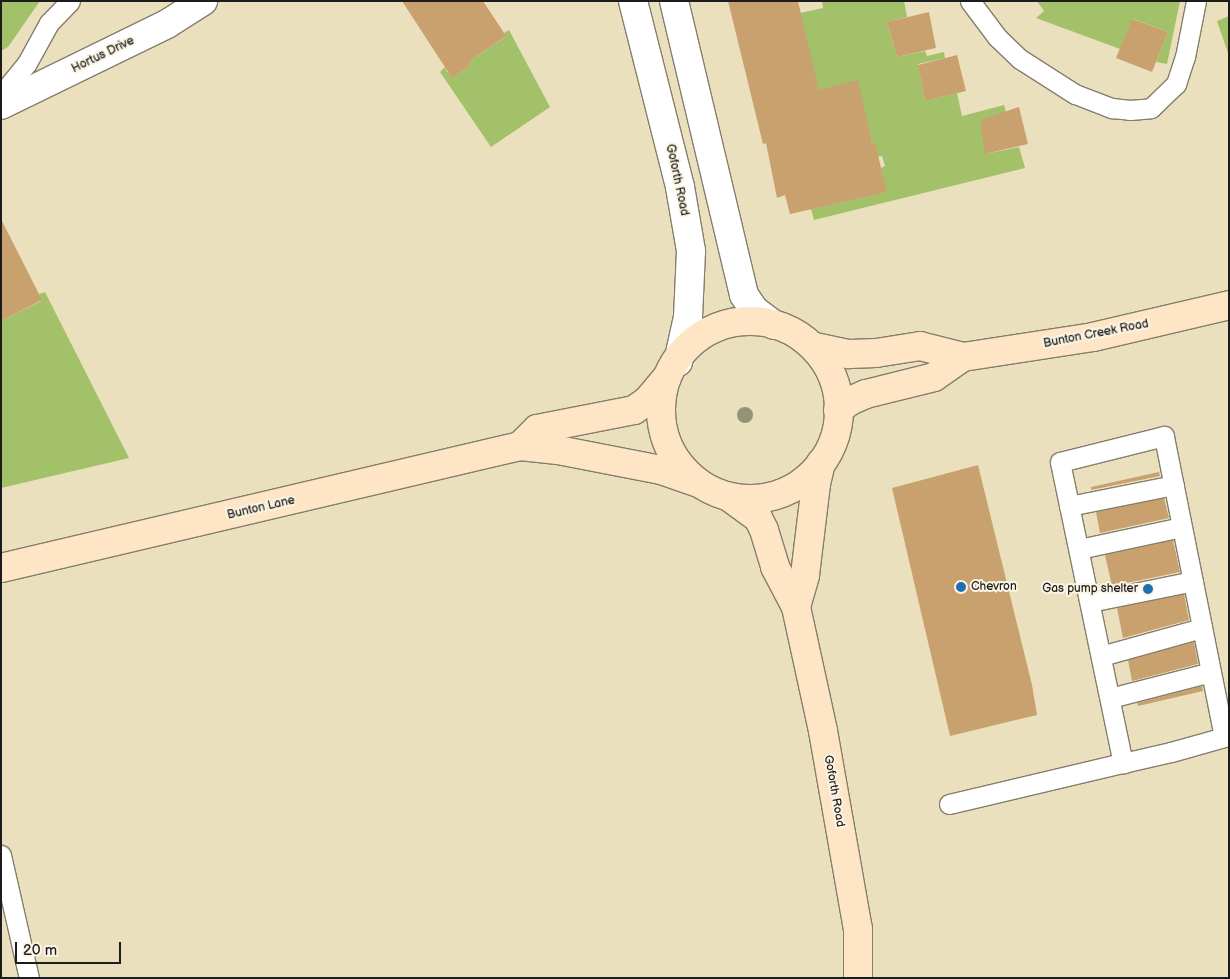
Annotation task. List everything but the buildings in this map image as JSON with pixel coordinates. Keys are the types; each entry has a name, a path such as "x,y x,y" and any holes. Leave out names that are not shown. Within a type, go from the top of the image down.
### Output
{"street":[{"name":"Hortus Drive","path":"1,104 167,24 203,1"},
{"name":"Goforth Road","path":"633,1 680,187 691,251 688,316 672,370"},
{"path":"672,370 661,402 662,427 670,451 684,471 698,483 729,497 751,500 774,495 800,483 821,463 834,438 838,410 837,390 832,370 815,347 774,325 754,310 744,296 674,1"},
{"name":"Bunton Creek Road","path":"815,347 858,354 920,346 963,357 1092,337 1229,305"},
{"path":"520,446 537,429 634,410 647,401 694,339 716,326 747,322 774,325"},
{"name":"Bunton Creek Road","path":"838,410 850,401 866,394 934,377 963,357"},
{"name":"Bunton Lane","path":"1,568 520,446 558,450 661,470 698,483"},
{"name":"Goforth Road","path":"796,607 805,576 816,484 821,463"},
{"name":"Goforth Road","path":"729,497 758,518 764,530 775,567 796,607 823,731 858,929 858,978"}],"lane":[{"path":"1,95 26,63 50,23 70,1"},
{"path":"970,1 997,37 1020,59 1076,94 1112,108 1130,110 1151,108 1176,84 1185,57 1196,1"},
{"path":"949,804 1124,763 1224,737 1164,436 1060,462 1124,763"},
{"path":"1069,506 1174,485"},
{"path":"1079,549 1182,527"},
{"path":"1090,602 1193,581"},
{"path":"1101,656 1202,628"},
{"path":"1110,698 1211,672"},
{"path":"1,855 29,978"}],"green space":[{"path":"1,1 40,1 8,47 1,51"},
{"path":"822,1 904,1 907,17 887,22 897,57 925,51 927,56 944,52 945,58 918,64 925,101 957,93 962,116 1004,105 1006,112 985,154 1019,147 1025,168 814,220 811,209 886,192 881,168 885,166 882,156 877,157 871,141 790,98 786,16 823,8"},
{"path":"1037,1 1180,1 1167,64 1156,62 1168,32 1133,19 1120,49 1036,18 1044,11"},
{"path":"1229,16 1229,56 1217,21"},
{"path":"509,30 550,107 491,147 440,72 445,67 447,72 456,75 469,66 471,60 505,37 504,33"},
{"path":"45,292 129,458 1,488 1,321 41,301 39,294"}],"place":[{"name":"Chevron","path":"961,587"},
{"name":"Gas pump shelter","path":"1148,589"}]}
